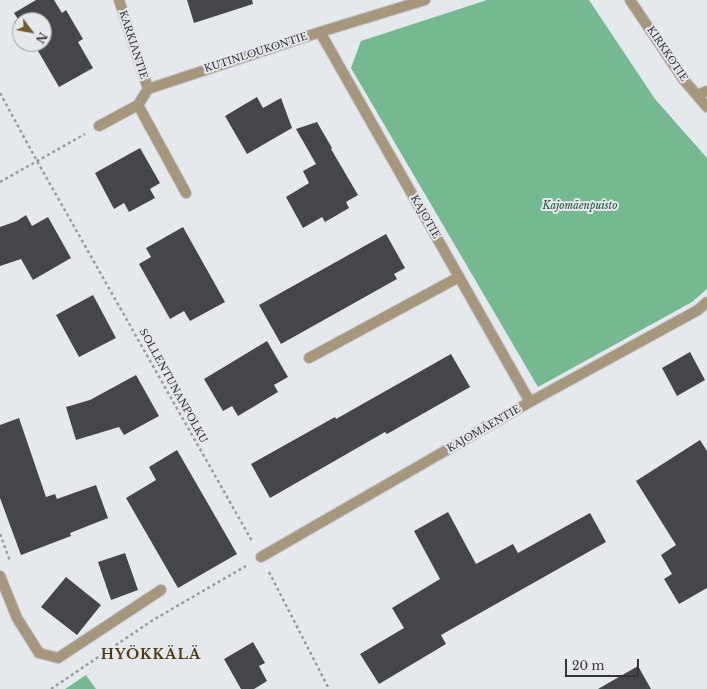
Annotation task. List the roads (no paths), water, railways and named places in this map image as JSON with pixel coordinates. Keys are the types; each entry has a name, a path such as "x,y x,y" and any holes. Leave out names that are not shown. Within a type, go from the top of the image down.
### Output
{"street":[{"name":"KARKIANTIE","path":"119,0 148,89"},
{"name":"KUTINLOUKONTIE","path":"148,89 320,32 425,0"},
{"name":"KIRKKOTIE","path":"630,0 683,80 707,106"},
{"name":"KAJOTIE","path":"320,32 530,402"},
{"path":"99,126 138,105 148,89"},
{"path":"697,95 707,91"},
{"path":"138,105 186,193"},
{"path":"309,358 459,277"},
{"name":"KAJOMÄENTIE","path":"261,558 530,402 698,310 707,302"},
{"path":"0,576 16,618 39,653 58,658 161,590"}],"district":[{"name":"HYÖKKÄLÄ","path":"151,655"}],"park label":[{"name":"Kajomäenpuisto","path":"580,206"}]}
